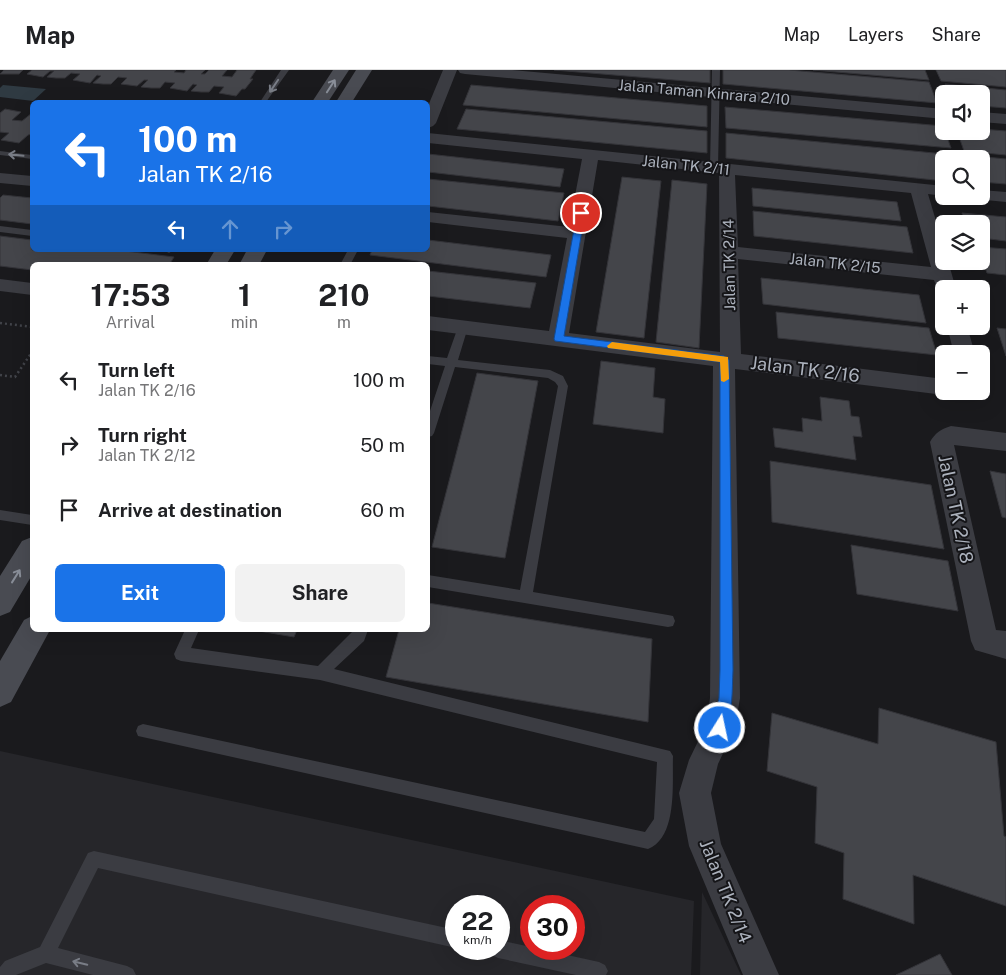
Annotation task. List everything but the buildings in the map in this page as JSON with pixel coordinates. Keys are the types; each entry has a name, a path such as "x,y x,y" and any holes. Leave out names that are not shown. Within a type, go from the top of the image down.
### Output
{"main road":[{"path":"321,100 341,70"},
{"path":"345,100 364,70"},
{"path":"0,602 30,553"},
{"path":"0,660 30,616"},
{"path":"0,691 34,632"}],"street":[{"path":"430,118 450,70"},
{"name":"Jalan Taman Kinrara 2/10","path":"465,70 935,113"},
{"path":"990,118 1006,119"},
{"name":"Jalan TK 2/11","path":"430,138 935,190"},
{"path":"558,339 591,155"},
{"name":"Jalan TK 2/14","path":"720,168 728,252 725,698 720,728 704,760 695,794 705,846 761,975"},
{"path":"0,178 30,181"},
{"path":"918,188 943,280"},
{"path":"990,195 1006,197"},
{"path":"430,217 578,233"},
{"name":"Jalan TK 2/15","path":"728,252 935,281"},
{"path":"0,285 30,289"},
{"name":"Jalan TK 2/16","path":"430,323 935,386"},
{"name":"Jalan TK 2/18","path":"996,643 942,442 951,434 1006,442"}],"lane":[{"path":"264,100 285,70"},
{"path":"716,70 715,93 720,168"},
{"path":"0,154 30,157"},
{"path":"0,230 30,234"},
{"path":"430,427 463,327"},
{"path":"430,360 550,374 559,379 563,386 526,596"},
{"path":"0,515 30,520"},
{"path":"430,581 668,621"},
{"path":"143,731 648,841 662,822 665,756 320,673 181,654 191,632"},
{"path":"320,673 359,636 360,632"},
{"path":"46,954 94,859 445,938"},
{"path":"510,952 599,971"},
{"path":"5,975 11,967 46,954 127,975"}],"path":[{"path":"0,323 30,327"},
{"path":"0,375 15,377 30,355"}],"shaded area":[{"path":"3,85 46,89 34,100 30,101 0,97 0,88"},
{"path":"0,751 694,901 691,975 0,975"},
{"path":"702,892 741,975 700,975"}],"slow traffic":[{"path":"612,346 724,360 724,379"}],"route":[{"path":"581,213 558,339 724,360 726,670 725,698 720,728"}]}
